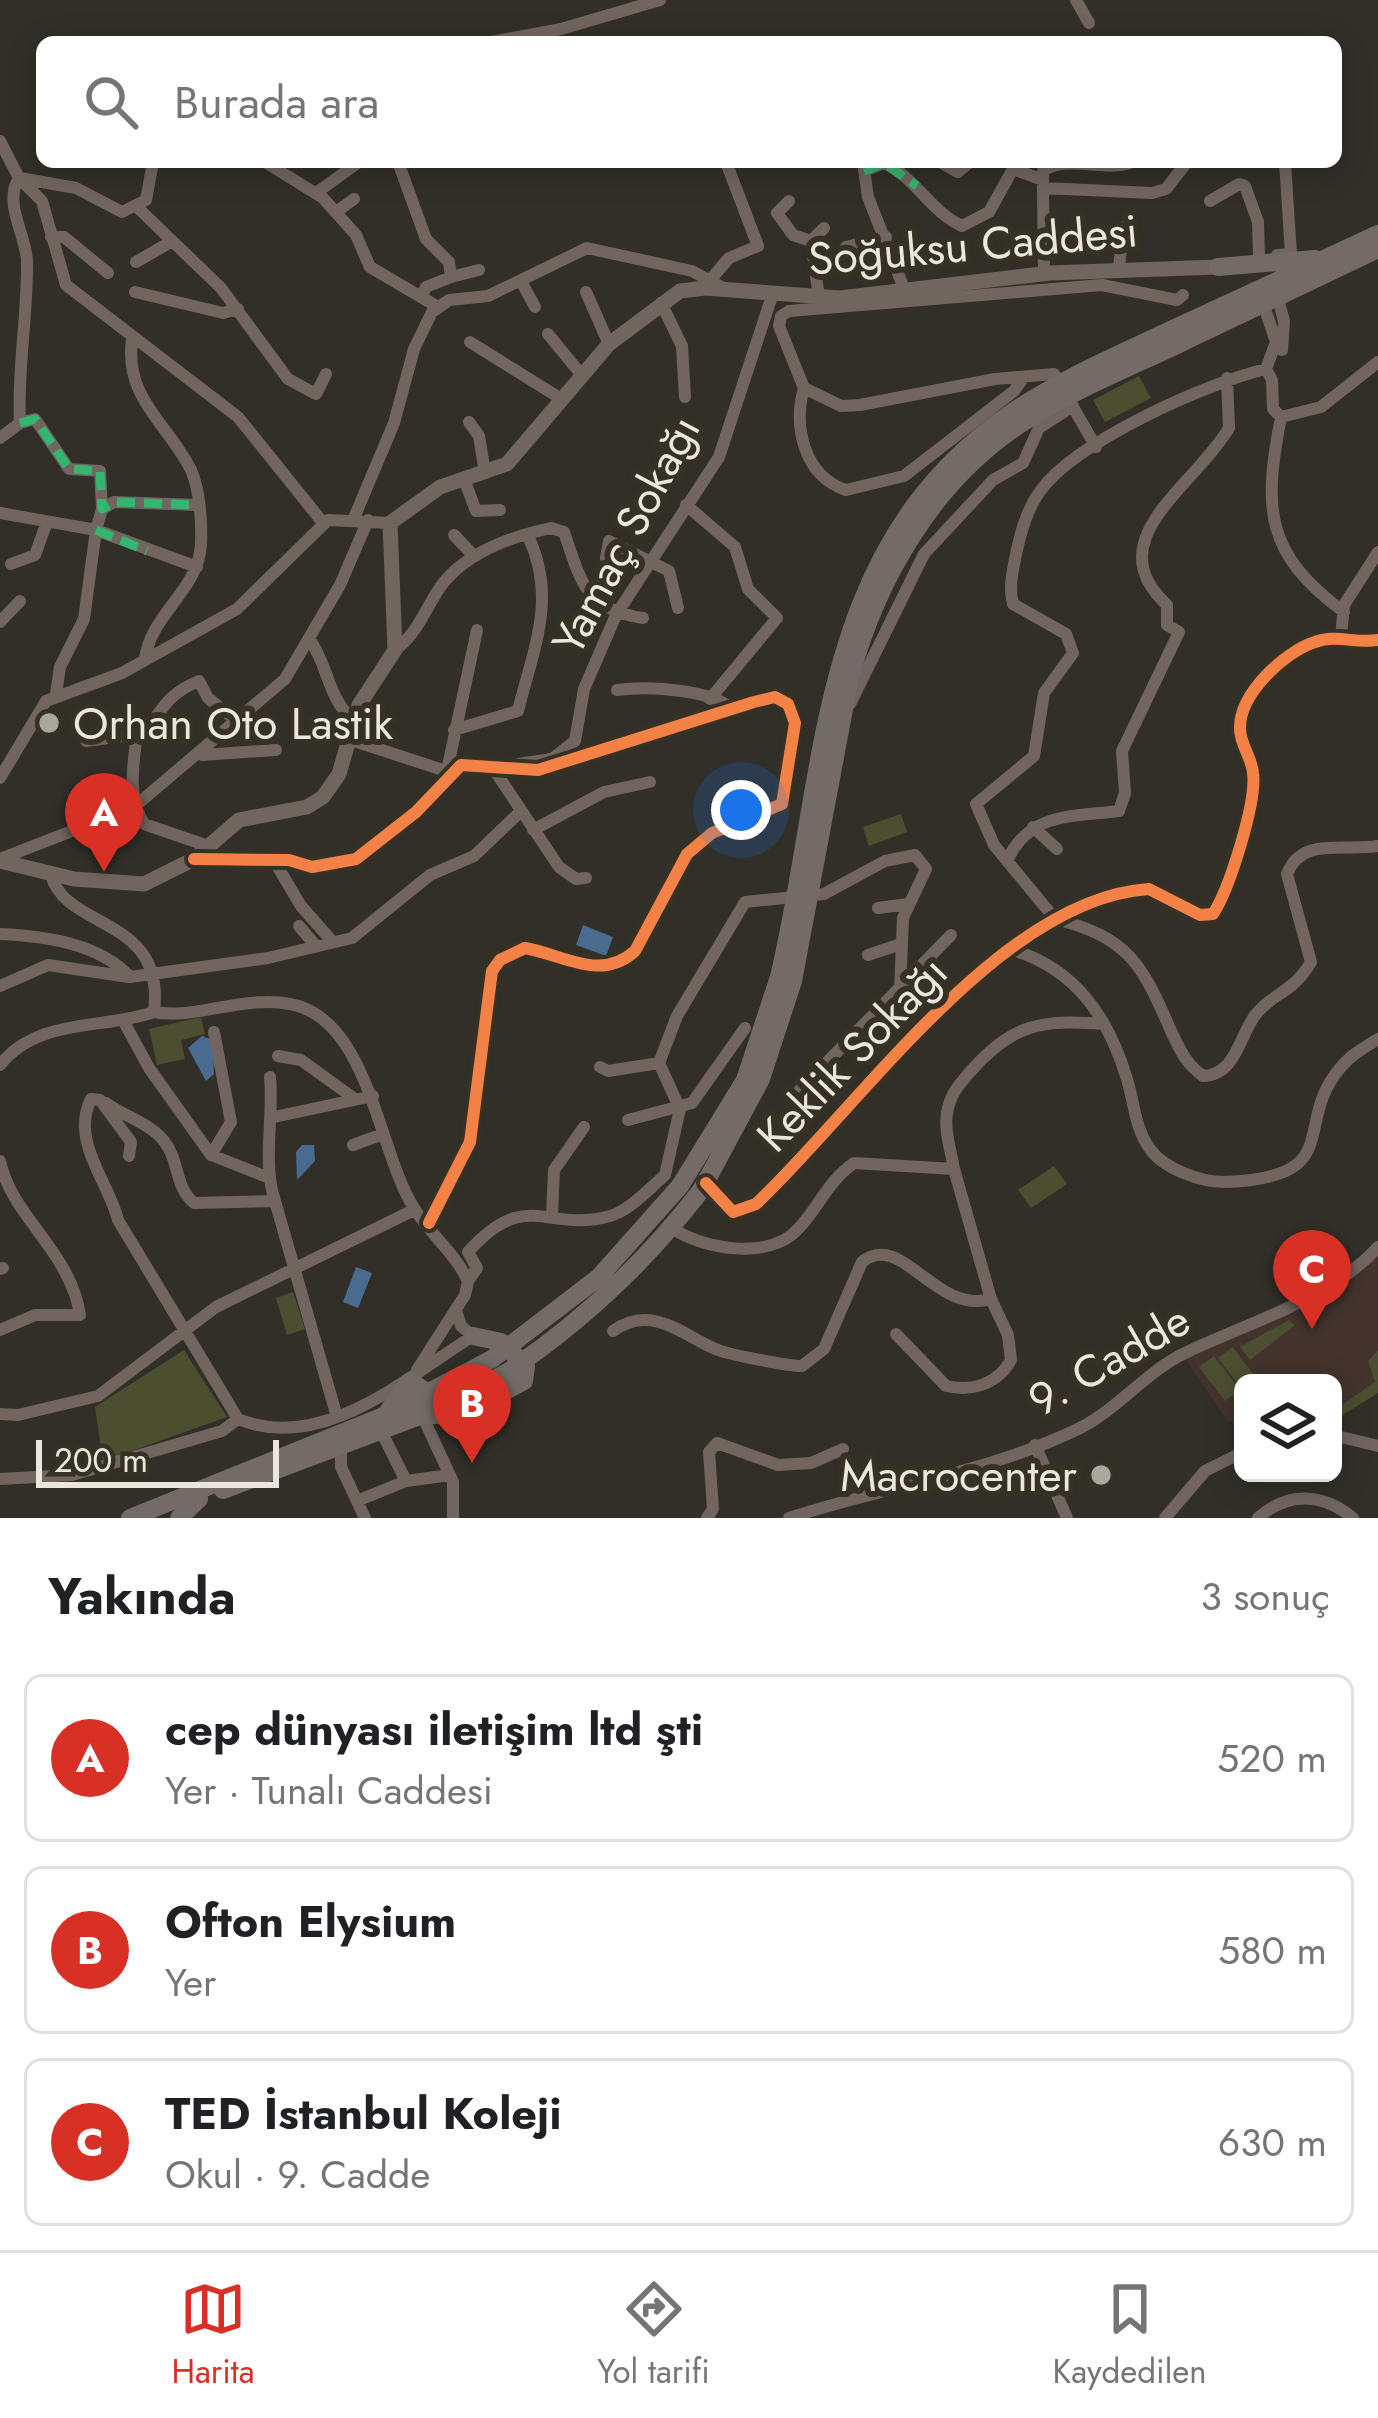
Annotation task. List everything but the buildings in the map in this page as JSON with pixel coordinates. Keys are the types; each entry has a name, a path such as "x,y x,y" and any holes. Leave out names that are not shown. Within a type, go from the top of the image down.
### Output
{"highway":[{"path":"1176,337 1378,234"},
{"path":"158,1518 341,1446 429,1394 562,1336 671,1228 704,1186 761,1079 850,677 870,612 897,558 949,489 1018,425 1235,300 1267,293 1378,249"},
{"path":"1291,254 1340,253"},
{"path":"1237,265 1340,253"},
{"path":"1237,265 1267,293"},
{"path":"1235,300 1237,265"},
{"path":"422,1415 499,1366 598,1277 680,1186 745,1080 786,979"},
{"path":"130,1518 381,1424 422,1415 460,1415 524,1381 526,1366 501,1342 473,1336"},
{"path":"381,1424 410,1381 429,1394"},
{"path":"179,1518 199,1499"}],"main road":[{"name":"Soğuksu Caddesi","path":"390,524 440,487 508,464 580,373 609,344 680,291 718,284 772,296 819,297 1119,268 1237,265"},
{"path":"0,860 51,875 144,884 253,814 318,802 339,774 352,719 395,650 390,524"}],"street":[{"path":"523,36 660,0"},
{"path":"1076,0 1089,23"},
{"path":"1,142 19,178 42,201 67,285 238,417 324,524"},
{"path":"19,178 45,178 76,188 122,212 146,200 152,168"},
{"path":"275,168 316,193 336,212 356,235 370,267 438,307"},
{"path":"316,193 351,168"},
{"path":"400,168 426,239 448,262 451,277"},
{"path":"0,860 134,807 285,680 310,640 361,519 414,349 438,307 449,300 488,296 587,248 718,284 729,258 758,247 728,168"},
{"path":"864,168 868,197 905,291"},
{"path":"891,168 917,186 941,214 970,226 989,212 1015,168"},
{"path":"1022,168 1043,184 1152,193 1166,189 1182,168"},
{"path":"1044,274 1043,171 1048,168"},
{"path":"1285,168 1291,254"},
{"path":"19,178 14,186 15,212 27,264 20,423"},
{"path":"1210,201 1239,184 1245,186 1258,222 1237,265"},
{"path":"336,212 354,199"},
{"path":"789,201 777,213 793,235 811,241"},
{"path":"138,208 238,309 288,379 316,394 326,374"},
{"path":"1119,268 1123,227"},
{"path":"811,241 824,228"},
{"path":"51,237 64,237 108,272"},
{"path":"846,247 886,237"},
{"path":"811,241 819,297"},
{"path":"136,262 169,243"},
{"name":"Soğuksu Caddesi","path":"1237,265 1291,254"},
{"path":"1184,295 1194,265"},
{"path":"1174,266 1184,295"},
{"path":"422,296 426,287 478,270"},
{"path":"521,280 536,308"},
{"path":"1024,377 1014,391 904,476 845,490 820,476 806,456 804,388 779,326 789,311 1102,285 1162,299 1184,295"},
{"path":"136,292 223,313 238,309"},
{"path":"586,292 609,344"},
{"path":"1267,293 1284,335 1269,374 1273,409 1281,417"},
{"name":"Yamaç Sokağı","path":"511,769 552,759 572,746 584,689 616,615 719,457 772,296"},
{"path":"661,303 682,346 686,397"},
{"path":"548,334 580,373"},
{"path":"132,339 139,398 186,461 197,505 197,567 151,633 145,659"},
{"path":"470,342 563,400"},
{"path":"1281,417 1321,407 1378,362"},
{"path":"804,388 841,406 860,405 925,390 1054,374 1096,447"},
{"path":"1269,374 1227,378 1096,447 1042,488 1018,544 1012,604 1066,634 1073,653 1044,693 1034,756 976,804 994,845 1054,919 1121,943 1154,990 1182,1056 1203,1076 1226,1069 1256,1013 1288,993 1311,962 1287,874 1292,860 1314,848 1378,846"},
{"path":"1007,861 1034,827 1053,817 1119,811 1125,793 1122,751 1179,632 1167,625 1167,605 1144,584 1137,560 1154,522 1229,428 1227,378"},
{"path":"785,789 806,779 825,755 924,554 993,481 1023,463 1039,428 1073,406"},
{"path":"1281,417 1270,496 1280,543 1303,582 1343,612"},
{"path":"0,438 20,423 35,419 69,470 100,471 102,509 84,620 60,667 56,694"},
{"path":"469,422 479,436 484,473"},
{"path":"464,479 476,511 500,509"},
{"path":"102,509 114,502 197,505"},
{"path":"686,505 735,548 748,589 777,618 710,699"},
{"path":"0,512 95,530 197,567"},
{"path":"0,777 38,712 56,694 101,682 237,609 324,524 361,519 390,524"},
{"path":"11,564 34,556 47,522"},
{"path":"395,650 414,634 445,581 473,555 551,528 564,532 582,582 616,615 643,618"},
{"path":"454,730 518,711 546,596 543,570 527,534"},
{"path":"454,535 473,555"},
{"path":"606,558 609,541 670,571 678,608"},
{"path":"1378,552 1368,560 1343,612 1341,637 1378,640"},
{"path":"0,622 20,601"},
{"path":"449,772 477,630"},
{"name":"Keklik Sokağı","path":"704,1186 733,1211 756,1204 929,1023 1010,950 1054,919 1149,889 1200,915 1213,914 1238,849 1254,776 1240,730 1245,705 1270,673 1303,647 1341,637"},
{"path":"310,640 323,658 338,705 352,719"},
{"path":"86,741 137,734 151,726 166,698 199,681 208,698 238,722"},
{"path":"617,689 692,687"},
{"path":"651,689 710,699 732,710"},
{"path":"137,734 134,807 154,831 230,863 273,859 312,867 356,859 416,812 449,772 470,762 538,770 775,697 788,704 795,723 782,804 712,833 687,854 635,951 624,961 590,966 525,948 500,960 488,982 470,1142 429,1223"},
{"path":"348,739 449,772"},
{"path":"201,755 276,750"},
{"path":"491,765 519,814 562,871 586,878"},
{"path":"533,830 604,792 650,782"},
{"path":"0,986 49,965 130,977 352,938 430,875 474,856 519,814"},
{"path":"1034,827 1057,849"},
{"path":"410,1381 477,1268 468,1252 499,1223 514,1216 606,1217 665,1175 680,1109 658,1063 677,1016 740,908 760,897 824,894 885,861 915,855 926,869 908,904 900,990"},
{"path":"273,859 291,893 332,940"},
{"path":"51,875 69,899 138,946 151,975 154,1012"},
{"path":"779,946 784,896"},
{"path":"878,908 908,904"},
{"path":"299,926 316,946"},
{"path":"0,934 48,937 93,953 130,977"},
{"path":"799,1091 951,935"},
{"path":"868,955 901,944"},
{"path":"1010,950 1035,956 1077,983 1118,1050 1151,1151 1175,1170 1218,1182 1298,1166 1310,1151 1338,1069 1378,1039"},
{"path":"0,1065 12,1050 89,1021 124,1022 154,1012 171,1015 250,1001 312,1010 329,1023 373,1096 414,1210 429,1223 468,1281"},
{"path":"124,1022 149,1068 211,1155 267,1178"},
{"path":"896,1334 946,1386 970,1389 1006,1370 1012,1354 954,1169 946,1119 951,1093 1009,1034 1032,1025 1103,1024"},
{"path":"628,1120 680,1109 705,1090 745,1028"},
{"path":"211,1155 231,1122 214,1032"},
{"path":"278,1056 302,1060 355,1099"},
{"path":"600,1067 608,1071 658,1063"},
{"path":"270,1077 274,1117 267,1178 337,1417"},
{"path":"274,1117 373,1096"},
{"path":"275,1201 194,1203 182,1192 174,1157 158,1133 91,1099 86,1109 91,1159 108,1187 118,1220 238,1419 267,1427 337,1417 410,1381 473,1336 461,1327 456,1310"},
{"path":"100,1100 131,1142 129,1156"},
{"path":"553,1216 554,1170 584,1127"},
{"path":"353,1145 383,1134"},
{"path":"0,1161 5,1185 48,1238 80,1316 35,1315 0,1330"},
{"path":"671,1228 693,1243 761,1246 800,1228 832,1180 854,1163 954,1169"},
{"path":"0,1414 18,1415 98,1396 187,1333 216,1306 414,1210"},
{"name":"9. Cadde","path":"789,1518 1035,1445 1083,1426 1179,1355 1307,1298 1363,1264 1378,1247"},
{"path":"613,1331 630,1322 668,1324 721,1351 802,1366 824,1349 862,1262 879,1254 903,1260 949,1298 991,1299"},
{"path":"422,1415 450,1475 453,1518"},
{"path":"0,1479 72,1475 222,1431 238,1419"},
{"path":"381,1424 406,1481"},
{"path":"1342,1437 1378,1445"},
{"path":"707,1518 713,1509 709,1452 717,1444 778,1466 811,1462 844,1449"},
{"path":"1035,1445 1067,1518"},
{"path":"341,1446 340,1467 365,1518"},
{"path":"1165,1518 1205,1472 1234,1457"},
{"path":"357,1502 406,1481 450,1475"},
{"path":"1258,1518 1281,1502 1300,1498 1332,1502 1353,1518"}],"shaded area":[{"path":"1378,1252 1378,1393 1342,1415 1342,1374 1234,1374 1234,1421 1228,1422 1184,1357 1309,1301"}],"green space":[{"path":"1139,376 1151,398 1105,422 1093,400"},
{"path":"901,814 907,832 869,846 863,827"},
{"path":"201,1017 205,1034 181,1040 185,1059 157,1065 149,1029"},
{"path":"1054,1166 1067,1184 1031,1208 1018,1190"},
{"path":"293,1292 305,1329 287,1335 276,1298"},
{"path":"1289,1320 1295,1325 1250,1360 1240,1347"},
{"path":"1233,1347 1253,1374 1234,1374 1234,1379 1218,1358"},
{"path":"184,1350 227,1417 103,1461 95,1407"},
{"path":"1378,1350 1378,1393 1342,1415 1342,1405 1375,1382 1368,1361"},
{"path":"1214,1356 1234,1382 1234,1394 1225,1401 1199,1367"}],"water":[{"path":"583,925 613,937 606,956 576,945"},
{"path":"202,1036 213,1040 214,1074 206,1081 188,1048"},
{"path":"302,1145 314,1145 315,1161 297,1180 296,1152"},
{"path":"356,1267 372,1273 358,1308 343,1302"}],"marked path":[{"path":"864,171 872,168"},
{"path":"891,168 917,186"},
{"path":"20,423 35,419 69,469 100,471 102,509 114,502 197,505"},
{"path":"96,530 147,551"}],"cycle path":[{"path":"706,1183 733,1212 756,1204 936,1014 987,967 1040,928 1094,901 1149,889 1200,915 1213,914 1234,866 1251,804 1253,773 1240,729 1247,702 1277,665 1303,647 1331,639 1378,640"},
{"path":"194,859 289,860 312,867 356,859 416,812 461,765 538,770 754,702 775,697 788,704 795,723 782,804 712,833 687,854 635,951 622,960 596,966 525,948 500,960 492,971 470,1142 429,1223"}],"place":[{"name":"Orhan Oto Lastik","path":"49,723"},
{"name":"cep dünyası iletişim ltd şti","path":"104,872"},
{"name":"TED İstanbul Koleji","path":"1312,1329"},
{"name":"Ofton Elysium","path":"472,1463"},
{"name":"Macrocenter","path":"1101,1475"}]}
